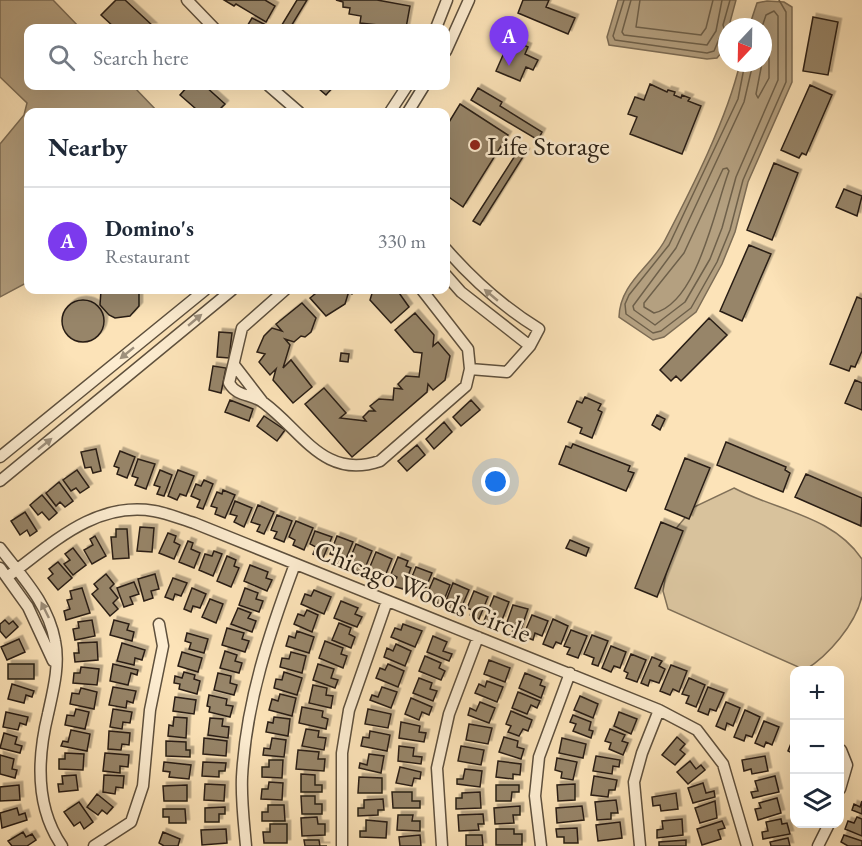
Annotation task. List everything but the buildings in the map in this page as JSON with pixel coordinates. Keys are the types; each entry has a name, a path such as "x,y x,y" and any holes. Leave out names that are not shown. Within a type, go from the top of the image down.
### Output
{"street":[{"path":"187,0 210,24"},
{"path":"438,24 447,0"},
{"path":"450,42 469,0"},
{"path":"274,90 295,108"},
{"path":"393,108 404,90"},
{"path":"410,108 422,90"},
{"path":"450,254 472,279 510,311 539,329 530,346 507,372 470,369"},
{"path":"461,292 472,279"},
{"path":"450,280 461,292 530,346"},
{"path":"0,457 200,294"},
{"path":"0,481 227,294"},
{"path":"262,401 235,393 229,383 235,366 242,328 280,294"},
{"path":"235,366 262,401 323,456 347,467 364,466 380,461 466,386 470,369 468,349 425,294"},
{"name":"Chicago Woods Circle","path":"56,666 28,607 3,572 16,570 67,531 113,510 154,511 194,523 387,602 570,673 660,710 697,730 723,764 747,846"},
{"path":"0,548 37,594 49,619 56,643 56,666 39,764 43,805 52,831 62,846"},
{"path":"246,846 242,779 247,726 269,632 295,564"},
{"path":"342,846 342,753 349,710 387,602"},
{"path":"94,846 131,822 143,786 150,710 163,646 159,624"},
{"path":"442,846 437,768 449,714 478,638"},
{"path":"540,846 535,796 539,757 570,673"},
{"path":"640,846 634,782 642,753 660,710"},
{"path":"818,846 827,828"}],"shaded area":[{"path":"734,488 820,523 850,544 862,559 862,596 859,607 840,638 814,664 796,666 668,609 663,591 673,532 694,507"}],"water":[{"path":"0,0 53,0 76,24 24,24 24,90 137,90 154,108 26,108 27,103 0,77"},
{"path":"618,0 736,0 731,18 718,18 717,58 707,59 609,45 607,37"},
{"path":"784,2 792,7 792,82 748,182 735,232 722,264 696,312 664,337 653,340 619,317 624,295 665,240 718,130 738,72 772,72 772,18 752,18 757,3"},
{"path":"24,115 24,284 0,297 0,144"}],"place":[{"name":"Domino's","path":"509,66"},
{"name":"Life Storage","path":"475,145"}]}
